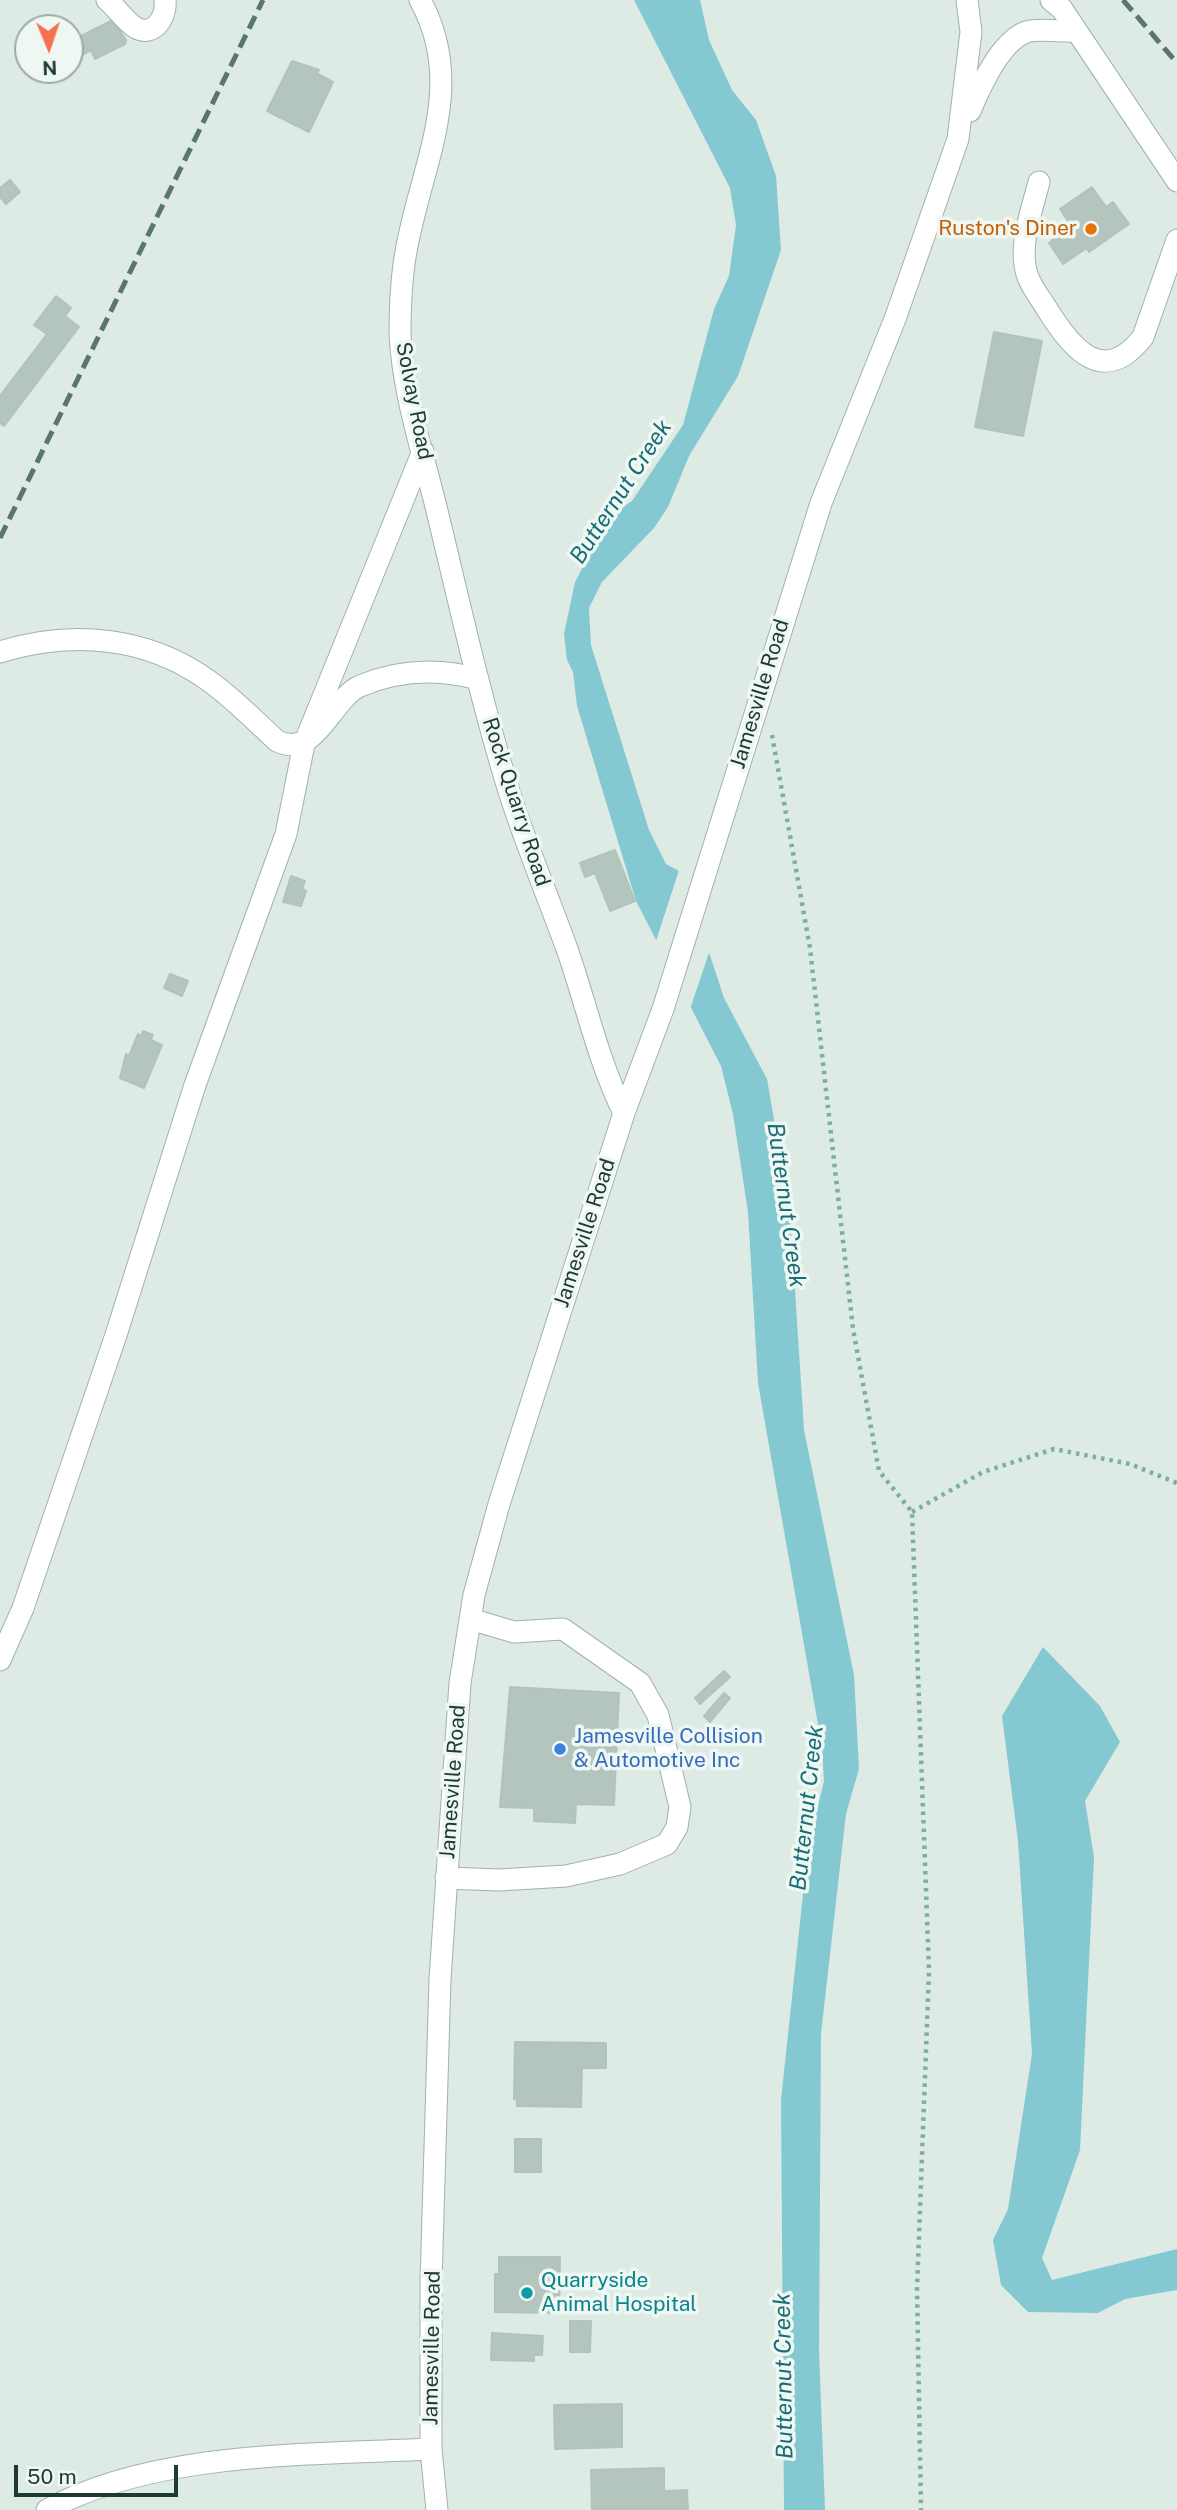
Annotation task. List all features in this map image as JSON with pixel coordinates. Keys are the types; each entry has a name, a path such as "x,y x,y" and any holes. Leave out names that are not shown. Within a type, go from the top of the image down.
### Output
{"street":[{"path":"107,0 136,28 147,29 159,24 163,18 166,12 165,0"},
{"name":"Solvay Road","path":"420,0 430,19 439,49 440,115 404,263 400,333 408,394 478,679"},
{"name":"Jamesville Road","path":"437,2510 430,2449 431,2282 440,1979 460,1683 470,1619 499,1504 624,1113 663,1009 821,503 895,319 958,139 971,32 967,0"},
{"path":"1051,0 1062,9 1177,181"},
{"path":"958,139 981,83 1003,50 1026,32 1076,31"},
{"path":"1039,182 1025,250 1027,276 1065,338 1085,358 1107,360 1134,348 1143,337 1177,240"},
{"path":"0,1660 28,1595 117,1335 195,1085 286,834 304,744 423,451"},
{"path":"0,652 24,645 83,638 123,642 158,652 209,681 277,741 288,746 304,744 357,687 422,671 457,673 478,679"},
{"name":"Rock Quarry Road","path":"478,679 508,788 568,953 612,1090 624,1113"},
{"path":"446,1878 499,1880 566,1877 620,1864 667,1844 677,1827 680,1807 659,1715 640,1683 563,1629 514,1632 470,1619"},
{"path":"47,2510 96,2488 210,2463 430,2449"}],"path":[{"path":"770,722 810,948 858,1355 879,1471 912,1512 929,1971 917,2240 920,2510"},
{"path":"912,1512 983,1472 1054,1449 1130,1464 1177,1483"}],"water":[{"name":"Butternut Creek","path":"634,0 700,0 709,40 732,90 756,120 776,176 781,250 738,376 689,456 668,507 654,528 602,582 589,608 591,645 649,830 666,864 679,871 687,885 724,998 767,1079 790,1212 804,1430 854,1675 859,1769 846,1814 821,2034 819,2350 825,2510 784,2510 781,2100 808,1847 824,1781 822,1747 758,1383 748,1212 733,1114 721,1066 636,901 577,706 573,672 567,660 564,634 575,582 610,515 632,501 683,425 714,309 729,276 736,225 730,188"},
{"path":"1043,1647 1100,1706 1120,1742 1085,1801 1094,1857 1080,2150 1042,2258 1052,2280 1177,2249 1177,2290 1125,2299 1098,2313 1028,2312 1001,2285 993,2240 1008,2209 1032,2054 1018,1841 1002,1716"}],"pier":[{"path":"680,867 690,883 711,947 689,1012 655,944"}],"building":[{"path":"113,20 126,40 125,44 95,59 91,50 84,54 84,34"},
{"path":"292,61 319,70 317,73 333,82 309,132 267,111"},
{"path":"10,180 20,192 6,204 0,197 0,188"},
{"path":"1092,187 1106,207 1113,202 1129,224 1089,252 1087,248 1063,264 1049,243 1054,239 1050,233 1068,221 1060,209"},
{"path":"56,296 71,308 65,316 79,327 4,426 0,423 0,396 47,334 34,325"},
{"path":"994,332 1042,341 1023,436 975,427"},
{"path":"615,850 635,901 610,911 595,873 585,877 580,863"},
{"path":"291,876 305,881 302,889 306,891 301,906 283,902"},
{"path":"170,974 188,981 182,996 164,988"},
{"path":"143,1031 153,1035 151,1040 162,1045 144,1088 120,1078 126,1054 129,1056 138,1034 141,1036"},
{"path":"724,1671 730,1677 700,1704 695,1698"},
{"name":"Jamesville Collision & Automotive Inc","path":"510,1687 619,1693 614,1805 576,1804 575,1823 534,1821 534,1808 500,1807"},
{"path":"724,1693 730,1698 710,1722 704,1716"},
{"path":"515,2042 606,2043 606,2068 582,2068 581,2107 517,2106 517,2100 514,2099"},
{"path":"515,2139 541,2139 541,2172 515,2172"},
{"name":"Quarryside Animal Hospital","path":"499,2257 560,2257 559,2313 495,2312 495,2274 499,2274"},
{"path":"570,2321 591,2321 590,2352 570,2352"},
{"path":"492,2333 543,2336 542,2355 534,2355 534,2361 491,2360"},
{"path":"622,2404 622,2447 555,2449 554,2405"},
{"path":"664,2468 664,2491 687,2490 688,2510 592,2510 591,2470"}],"railway":[{"path":"0,538 263,0"},
{"path":"1123,0 1177,63"}],"place":[{"name":"Ruston's Diner","path":"1091,229"},
{"name":"Jamesville Collision & Automotive Inc","path":"560,1749"},
{"name":"Quarryside Animal Hospital","path":"527,2293"}]}
